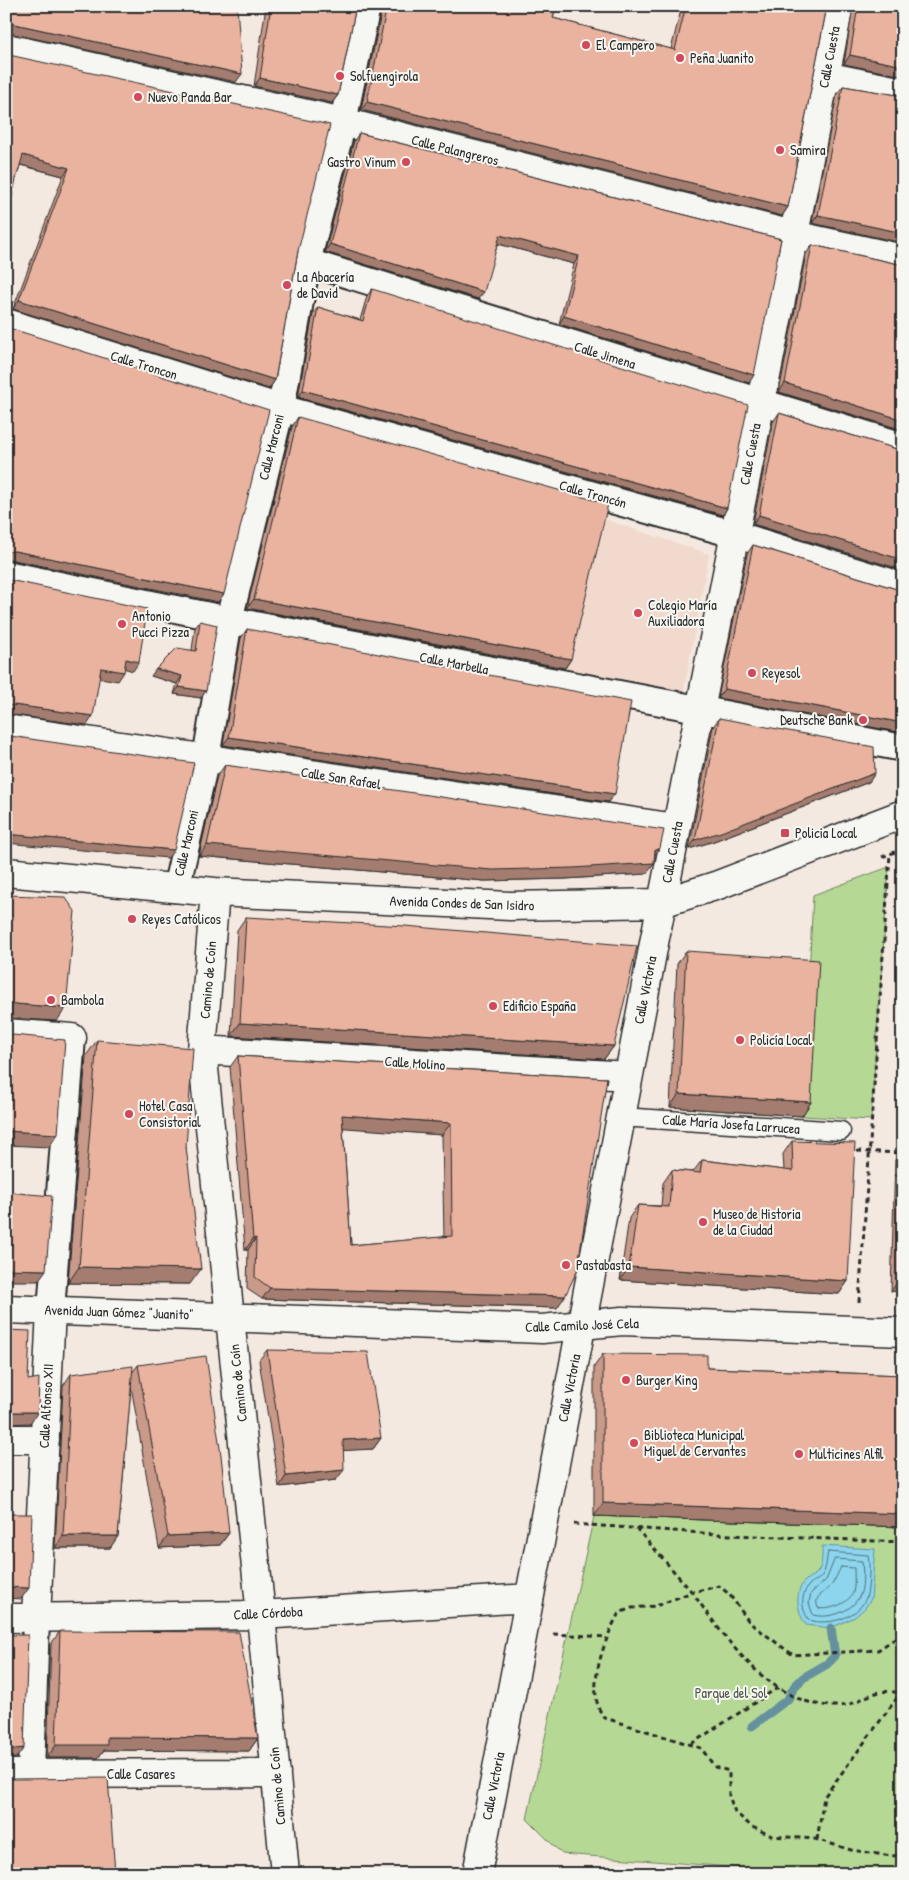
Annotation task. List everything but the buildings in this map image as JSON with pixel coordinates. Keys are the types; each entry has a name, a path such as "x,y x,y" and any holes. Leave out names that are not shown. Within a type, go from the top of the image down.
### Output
{"street":[{"name":"Calle Marconi","path":"176,889 206,758 229,620 281,408 307,262 343,122 367,6"},
{"name":"Calle Cuesta","path":"662,903 839,6"},
{"name":"Calle Palangreros","path":"6,48 343,122 793,235 903,259"},
{"path":"825,76 903,92"},
{"name":"Calle Jimena","path":"307,262 903,446"},
{"name":"Calle Troncon","path":"6,322 281,408"},
{"name":"Calle Troncón","path":"281,408 734,534 903,586"},
{"name":"Calle Marbella","path":"6,574 229,620 903,748"},
{"name":"Calle San Rafael","path":"6,729 676,828"},
{"name":"Avenida Condes de San Isidro","path":"6,872 215,892 510,906 662,903 718,885 903,814"},
{"name":"Camino de Coín","path":"215,892 202,1050 231,1316 285,1874"},
{"name":"Calle Victoria","path":"477,1874 662,903"},
{"path":"6,1032 72,1038"},
{"name":"Calle Alfonso XII","path":"18,1774 36,1618 51,1310 72,1038"},
{"name":"Calle Molino","path":"202,1050 628,1076"},
{"name":"Avenida Juan Gómez \"Juanito\"","path":"6,1309 231,1316"},
{"name":"Calle Camilo José Cela","path":"231,1316 542,1328 622,1322 903,1332"},
{"path":"6,1439 45,1439"},
{"name":"Calle Córdoba","path":"6,1618 261,1615 529,1598"},
{"name":"Calle Casares","path":"18,1774 276,1773"}],"lane":[{"name":"Calle María Josefa Larrucea","path":"620,1117 841,1131"}],"path":[{"path":"857,1330 890,854"},
{"path":"544,1522 731,1535 903,1542"},
{"path":"636,1528 692,1592 731,1646 760,1674 779,1687 813,1704 839,1707 887,1690 901,1693"},
{"path":"903,1633 878,1650 793,1655 750,1623 728,1594 718,1586 692,1592 656,1606 632,1608 619,1613 607,1637 595,1698 598,1711 605,1718 701,1748 715,1768 729,1771 729,1796 735,1812 752,1827 772,1836 817,1840 851,1850 891,1856 903,1855"},
{"path":"549,1634 607,1637"},
{"path":"690,1744 779,1687"},
{"path":"817,1840 824,1797 875,1731 903,1690"}],"shaded area":[{"name":"Colegio María Auxiliadora","path":"601,518 709,554 683,696 564,672"}],"green space":[{"path":"889,867 871,1120 802,1116 813,895"},
{"name":"Parque del Sol","path":"594,1516 903,1527 903,1874 822,1874 562,1854 527,1819"}],"water":[{"path":"822,1546 875,1549 871,1599 855,1617 831,1628 806,1625 800,1614 798,1602 798,1595 803,1584 819,1570 822,1560"}],"waterway":[{"path":"752,1726 788,1699 794,1687 803,1678 827,1664 835,1656 831,1628"}],"place":[{"name":"El Campero","path":"586,45"},
{"name":"Peña Juanito","path":"680,58"},
{"name":"Solfuengirola","path":"340,76"},
{"name":"Nuevo Panda Bar","path":"138,97"},
{"name":"Samira","path":"780,150"},
{"name":"Gastro Vinum","path":"406,162"},
{"name":"La Abacería de David","path":"287,285"},
{"name":"Colegio María Auxiliadora","path":"638,613"},
{"name":"Antonio Pucci Pizza","path":"122,624"},
{"name":"Reyesol","path":"752,673"},
{"name":"Deutsche Bank","path":"863,720"},
{"name":"Policia Local","path":"785,833"},
{"name":"Reyes Católicos","path":"132,919"},
{"name":"Bambola","path":"51,1000"},
{"name":"Edificio España","path":"493,1006"},
{"name":"Policía Local","path":"740,1040"},
{"name":"Hotel Casa Consistorial","path":"129,1114"},
{"name":"Museo de Historia de la Ciudad","path":"703,1222"},
{"name":"Pastabasta","path":"566,1265"},
{"name":"Burger King","path":"626,1380"},
{"name":"Biblioteca Municipal Miguel de Cervantes","path":"634,1443"},
{"name":"Multicines Alfil","path":"799,1454"}]}
